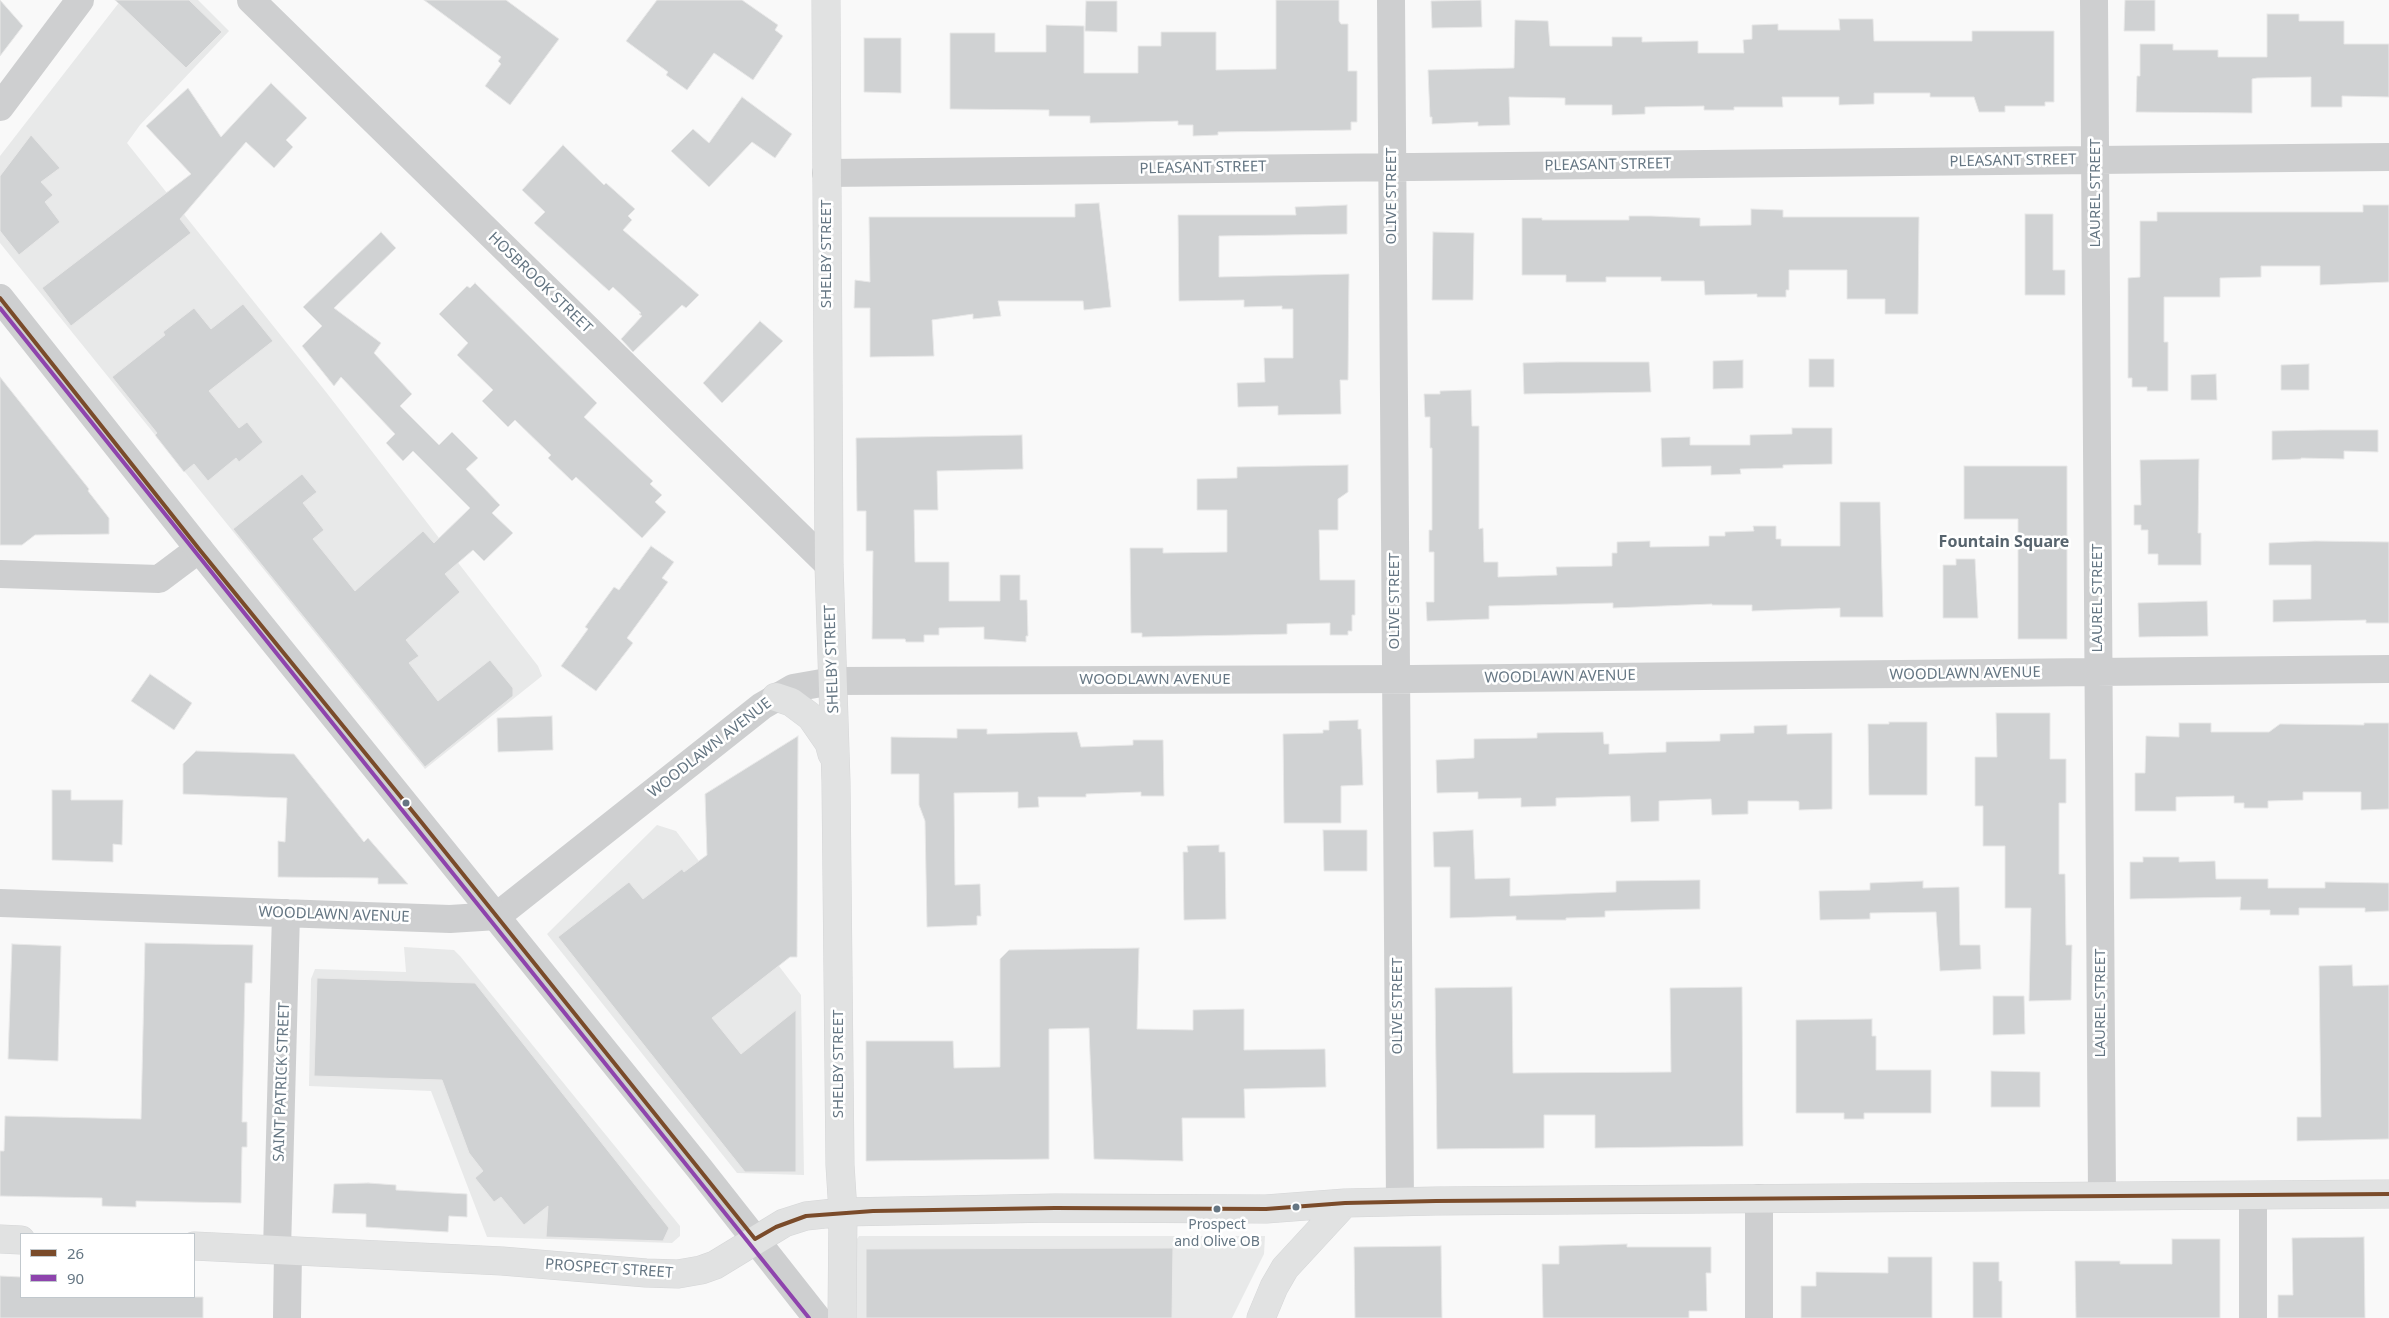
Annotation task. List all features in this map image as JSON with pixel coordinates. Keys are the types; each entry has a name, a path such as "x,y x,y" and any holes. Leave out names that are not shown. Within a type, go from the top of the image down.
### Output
{"main road":[{"name":"SHELBY STREET","path":"821,4 826,172 829,565 835,762 840,1165 843,1212 842,1318"},
{"path":"776,697 804,711 817,724 829,743 835,762"},
{"name":"PROSPECT STREET","path":"195,1246 502,1262 678,1274 701,1270 715,1265 755,1239 795,1219 818,1214 843,1212 1055,1208 1266,1209 1346,1203 1400,1202 2389,1194"},
{"path":"1261,1318 1274,1287 1285,1268 1346,1203"},
{"path":"0,1239 20,1240"}],"street":[{"path":"0,108 80,0"},
{"name":"HOSBROOK STREET","path":"251,0 829,565"},
{"name":"OLIVE STREET","path":"1391,0 1400,1202"},
{"name":"LAUREL STREET","path":"2094,0 2102,1196"},
{"name":"PLEASANT STREET","path":"826,172 2389,157"},
{"path":"0,298 199,549 497,916 818,1318"},
{"path":"0,574 159,579 199,549"},
{"name":"WOODLAWN AVENUE","path":"0,903 450,919 497,916 776,697 793,688 833,681 1396,679 2389,670"},
{"name":"SAINT PATRICK STREET","path":"286,913 282,1251 287,1318"},
{"path":"2253,1196 2253,1318"},
{"path":"1759,1198 1759,1318"}],"shaded area":[{"path":"121,0 198,0 229,31 140,125 127,143 326,392 538,666 542,676 425,769 0,243 0,156"},
{"path":"657,825 676,831 801,995 804,1175 737,1173 547,934"},
{"path":"404,947 454,950 460,956 680,1226 680,1236 672,1243 487,1237 431,1091 309,1086 311,979 315,969 406,972"},
{"path":"859,1236 1265,1236 1264,1254 1232,1318 855,1318 855,1242"}],"building":[{"path":"0,0 23,26 0,56"},
{"path":"115,0 189,0 222,32 186,68"},
{"path":"424,0 506,0 559,39 510,105 485,86 501,64 498,61 501,57"},
{"path":"657,0 742,0 778,25 775,30 783,36 753,80 714,53 687,90 666,75 668,72 626,41"},
{"path":"1276,0 1339,0 1339,21 1341,24 1348,24 1348,71 1357,71 1357,122 1351,122 1351,130 1218,132 1218,135 1193,136 1193,125 1178,125 1178,121 1090,123 1090,116 1049,116 1049,110 950,109 950,33 995,33 995,52 1046,52 1046,25 1084,26 1084,73 1138,73 1138,46 1161,46 1161,32 1216,32 1216,70 1276,69"},
{"path":"1481,0 1482,27 1432,28 1431,1"},
{"path":"2125,0 2155,0 2155,31 2124,31"},
{"path":"1086,1 1117,1 1117,32 1085,31"},
{"path":"2267,14 2299,14 2299,21 2344,21 2344,44 2389,44 2389,97 2342,96 2342,107 2311,107 2311,77 2257,78 2252,79 2252,113 2136,112 2137,76 2140,76 2140,44 2173,44 2173,50 2218,50 2218,57 2267,57"},
{"path":"1839,19 1873,19 1874,41 1972,41 1972,31 2054,31 2054,102 2045,102 2045,106 2005,106 2005,112 1979,112 1974,97 1930,97 1930,93 1874,93 1874,104 1839,105 1839,97 1782,97 1783,107 1734,107 1734,110 1704,110 1704,106 1645,107 1645,114 1612,115 1612,105 1565,105 1565,98 1509,97 1510,125 1478,126 1478,122 1432,124 1432,117 1430,117 1428,70 1514,68 1515,20 1548,21 1550,46 1612,46 1612,37 1642,37 1642,42 1698,41 1698,53 1744,53 1743,40 1752,39 1752,25 1778,24 1778,30 1840,30"},
{"path":"864,38 901,38 901,93 864,92"},
{"path":"271,83 307,118 286,140 293,147 274,168 246,142 180,219 191,233 71,326 42,288 191,174 146,126 188,88 221,137"},
{"path":"742,97 792,134 775,158 752,142 709,187 671,151 693,129 709,143"},
{"path":"31,135 60,168 41,182 53,195 45,202 60,222 19,255 0,231 0,176"},
{"path":"563,145 604,185 606,183 635,209 628,216 632,220 623,230 699,295 686,308 682,305 633,352 621,339 642,316 639,314 641,313 613,287 609,291 534,223 545,212 522,190"},
{"path":"1099,203 1111,307 1084,310 1083,301 998,301 1001,316 973,319 973,314 932,320 934,356 870,357 870,308 854,308 855,280 870,282 869,217 1075,217 1075,204"},
{"path":"1347,205 1347,234 1219,236 1219,277 1349,274 1348,380 1340,380 1341,414 1278,415 1278,406 1238,407 1237,383 1265,382 1264,358 1293,358 1293,309 1282,309 1282,306 1244,307 1244,300 1179,301 1178,215 1296,215 1295,207"},
{"path":"2363,205 2389,205 2389,282 2320,285 2320,266 2261,266 2261,277 2220,278 2220,297 2164,297 2164,342 2168,342 2168,391 2147,391 2147,387 2132,387 2132,378 2128,378 2128,278 2140,277 2140,221 2157,221 2157,212 2363,212"},
{"path":"1751,209 1783,210 1783,217 1919,217 1918,314 1885,314 1885,299 1847,299 1847,270 1789,270 1789,290 1786,290 1786,297 1757,297 1757,294 1705,295 1704,281 1661,281 1661,277 1606,277 1606,282 1566,282 1566,275 1522,275 1522,218 1542,218 1542,220 1629,220 1629,216 1651,216 1700,218 1700,226 1751,225"},
{"path":"2025,214 2053,214 2053,270 2065,270 2065,295 2025,295"},
{"path":"381,232 396,248 334,308 381,343 374,353 412,394 400,406 439,445 452,432 478,458 466,469 500,505 492,513 513,533 484,561 473,550 445,574 460,592 406,640 419,656 409,663 438,701 490,660 513,688 513,696 425,767 233,529 302,474 317,492 303,503 324,530 313,539 355,591 423,531 434,543 470,508 413,451 403,461 386,443 395,434 341,377 334,386 302,346 322,326 303,307"},
{"path":"1433,232 1474,233 1473,300 1432,300"},
{"path":"475,283 597,403 584,417 653,481 650,484 662,495 655,502 666,512 642,538 576,477 572,481 548,458 551,455 515,420 508,427 482,401 493,390 457,355 468,343 439,314 467,286 470,288"},
{"path":"243,304 273,341 209,391 239,428 247,422 263,442 239,462 236,458 208,481 194,464 184,472 155,435 157,433 112,377 165,335 163,332 194,308 211,329"},
{"path":"760,321 783,341 722,403 703,383"},
{"path":"1809,359 1834,359 1834,387 1809,387"},
{"path":"1743,360 1743,388 1713,389 1713,361"},
{"path":"1649,362 1651,392 1524,394 1523,363"},
{"path":"2309,364 2309,390 2281,390 2281,365"},
{"path":"2216,374 2217,400 2191,400 2191,375"},
{"path":"0,377 89,489 88,491 109,518 109,534 35,535 22,545 0,545"},
{"path":"1471,390 1472,426 1479,426 1479,529 1483,528 1484,562 1498,562 1498,577 1557,575 1556,567 1612,566 1612,553 1617,553 1617,542 1650,541 1650,547 1709,546 1709,536 1725,536 1725,532 1754,531 1753,526 1776,526 1776,539 1781,539 1781,546 1840,546 1840,502 1880,502 1883,617 1840,617 1840,608 1752,611 1752,605 1712,604 1613,608 1613,603 1489,606 1489,619 1427,621 1426,602 1434,602 1434,552 1429,552 1429,530 1432,530 1432,448 1430,448 1430,417 1425,417 1424,394 1440,394 1440,391"},
{"path":"1792,428 1832,428 1832,464 1783,465 1783,468 1740,469 1741,474 1711,475 1711,466 1662,467 1661,438 1690,437 1690,445 1750,445 1750,435 1792,434"},
{"path":"2378,430 2378,452 2344,451 2344,459 2301,458 2272,460 2272,431"},
{"path":"1022,435 1023,469 937,471 938,510 914,510 915,562 949,562 949,601 1000,601 1000,575 1020,575 1020,600 1027,600 1028,636 1026,636 1026,642 984,639 984,627 939,628 939,635 924,635 924,642 906,642 905,639 872,639 873,551 866,551 866,511 857,511 856,438"},
{"path":"2199,459 2198,533 2201,533 2201,565 2158,565 2158,554 2148,554 2148,530 2141,530 2141,525 2134,525 2134,505 2141,505 2140,460"},
{"path":"1348,465 1348,492 1338,499 1338,530 1319,530 1320,580 1355,580 1355,615 1352,615 1352,631 1348,631 1348,635 1330,635 1330,623 1287,624 1287,634 1142,637 1142,633 1131,633 1130,548 1163,548 1163,553 1227,552 1227,510 1197,510 1197,479 1237,478 1237,467"},
{"path":"1964,466 2067,466 2067,639 2018,639 2018,519 1964,519"},
{"path":"2315,541 2389,542 2389,623 2366,623 2366,620 2273,622 2273,600 2311,599 2311,565 2269,565 2269,543"},
{"path":"651,546 674,562 662,578 668,582 627,638 633,643 596,691 561,666 588,629 585,627 614,587 619,590"},
{"path":"1956,559 1975,559 1978,618 1943,618 1943,565 1956,565"},
{"path":"2207,601 2208,636 2139,637 2138,603"},
{"path":"150,674 192,703 174,730 131,701"},
{"path":"1996,713 2050,713 2050,759 2066,759 2066,803 2059,803 2059,874 2065,874 2066,945 2072,945 2071,1000 2029,1001 2031,908 2005,908 2005,846 1983,846 1983,806 1975,806 1975,757 1997,757"},
{"path":"552,716 553,750 498,752 497,718"},
{"path":"1358,720 1358,729 1361,729 1363,785 1341,786 1341,823 1284,823 1283,734 1323,733 1323,730 1329,730 1329,721"},
{"path":"1889,722 1927,722 1927,795 1869,795 1868,724 1889,724"},
{"path":"2179,723 2211,723 2211,732 2269,732 2280,724 2364,725 2364,723 2389,723 2389,809 2361,810 2361,792 2303,792 2303,800 2268,801 2268,808 2244,808 2244,803 2234,803 2234,796 2176,797 2176,811 2135,811 2135,773 2145,773 2146,736 2179,737"},
{"path":"1787,725 1787,734 1832,733 1832,809 1799,810 1799,802 1797,801 1748,801 1748,814 1712,815 1711,799 1659,801 1659,821 1631,822 1630,796 1556,798 1556,806 1521,807 1521,798 1478,799 1478,792 1437,793 1436,760 1474,758 1474,739 1537,738 1537,733 1603,732 1604,744 1609,744 1609,754 1666,752 1666,742 1720,741 1720,734 1754,733 1754,726"},
{"path":"957,729 987,729 987,734 1077,732 1081,747 1133,745 1133,740 1163,740 1164,796 1141,796 1141,792 1086,794 1086,797 1038,797 1039,807 1018,808 1018,792 954,793 955,885 980,884 981,916 977,916 977,925 927,927 925,821 919,805 919,774 891,774 891,737 957,738"},
{"path":"798,736 797,957 790,957 712,1018 741,1054 796,1010 796,1172 745,1172 558,937 629,882 643,899 682,869 684,872 707,855 705,794"},
{"path":"196,751 294,754 364,842 368,838 408,884 378,884 378,878 278,877 278,841 285,842 287,798 183,794 183,764"},
{"path":"52,790 71,790 71,800 123,800 122,845 113,844 113,862 52,860"},
{"path":"1323,830 1367,830 1367,871 1324,871"},
{"path":"1473,830 1475,879 1510,878 1510,896 1616,892 1616,881 1700,880 1700,909 1605,911 1605,917 1566,918 1566,920 1516,920 1516,916 1450,918 1450,867 1434,867 1433,832"},
{"path":"1219,845 1219,852 1225,852 1226,919 1184,920 1183,852 1188,852 1187,846"},
{"path":"2143,857 2179,857 2179,862 2215,861 2216,879 2268,879 2268,888 2325,888 2325,882 2389,883 2389,911 2365,912 2365,908 2299,908 2299,915 2270,915 2270,910 2240,910 2241,897 2130,899 2130,862 2143,862"},
{"path":"1923,881 1923,888 1959,887 1960,945 1980,945 1981,969 1940,971 1936,912 1870,913 1870,919 1820,920 1819,891 1870,890 1870,883"},
{"path":"145,943 253,945 252,983 245,983 242,1122 247,1122 247,1147 242,1147 241,1203 136,1201 136,1207 102,1206 102,1198 0,1196 0,1151 4,1151 5,1116 141,1119"},
{"path":"12,944 61,946 58,1061 8,1059"},
{"path":"1139,948 1137,1029 1193,1030 1193,1010 1244,1009 1244,1050 1325,1049 1326,1087 1244,1089 1245,1118 1182,1118 1183,1161 1094,1159 1089,1028 1049,1029 1049,1159 866,1161 866,1041 953,1041 954,1068 1000,1067 1000,959 1009,950"},
{"path":"2352,965 2353,986 2389,985 2389,1139 2297,1141 2297,1117 2321,1117 2319,966"},
{"path":"317,978 475,983 669,1228 663,1241 546,1237 548,1206 524,1225 501,1197 494,1202 475,1178 483,1171 469,1153 442,1080 314,1076"},
{"path":"1512,987 1513,1073 1671,1072 1670,988 1742,987 1743,1146 1595,1148 1595,1115 1544,1115 1544,1148 1437,1149 1435,988"},
{"path":"1993,996 2024,996 2025,1034 1993,1035"},
{"path":"1872,1019 1872,1036 1876,1036 1876,1070 1931,1070 1931,1113 1864,1113 1864,1119 1844,1119 1844,1113 1796,1113 1796,1020"},
{"path":"1991,1071 2040,1072 2040,1107 1991,1107"},
{"path":"368,1183 396,1185 396,1190 467,1194 467,1217 449,1216 448,1232 366,1227 366,1214 332,1213 334,1184"},
{"path":"2364,1237 2365,1318 2278,1318 2278,1295 2293,1295 2292,1238"},
{"path":"2172,1239 2220,1239 2220,1318 2076,1318 2075,1261 2120,1261 2120,1264 2172,1264"},
{"path":"1627,1244 1627,1247 1711,1247 1711,1273 1706,1273 1707,1311 1689,1311 1689,1318 1543,1318 1542,1264 1559,1264 1559,1246"},
{"path":"1441,1246 1442,1318 1355,1318 1354,1247"},
{"path":"1173,1248 1172,1318 866,1318 866,1249"},
{"path":"1888,1257 1932,1257 1932,1318 1801,1318 1801,1286 1816,1286 1816,1272 1888,1273"},
{"path":"1973,1262 1999,1262 1999,1281 2002,1281 2002,1318 1973,1318"},
{"path":"0,1276 20,1277 20,1298 203,1297 203,1318 0,1318"}],"transit line":[{"name":"26","path":"0,298 199,549 422,823 755,1239 776,1227 806,1216 873,1211 1055,1208 1266,1209 1345,1203 1436,1201 2389,1194"},
{"name":"90","path":"0,308 809,1318"}],"place":[{"name":"Prospect and Olive OB","path":"1217,1209"}],"district":[{"name":"Fountain Square","path":"2004,542"}]}
